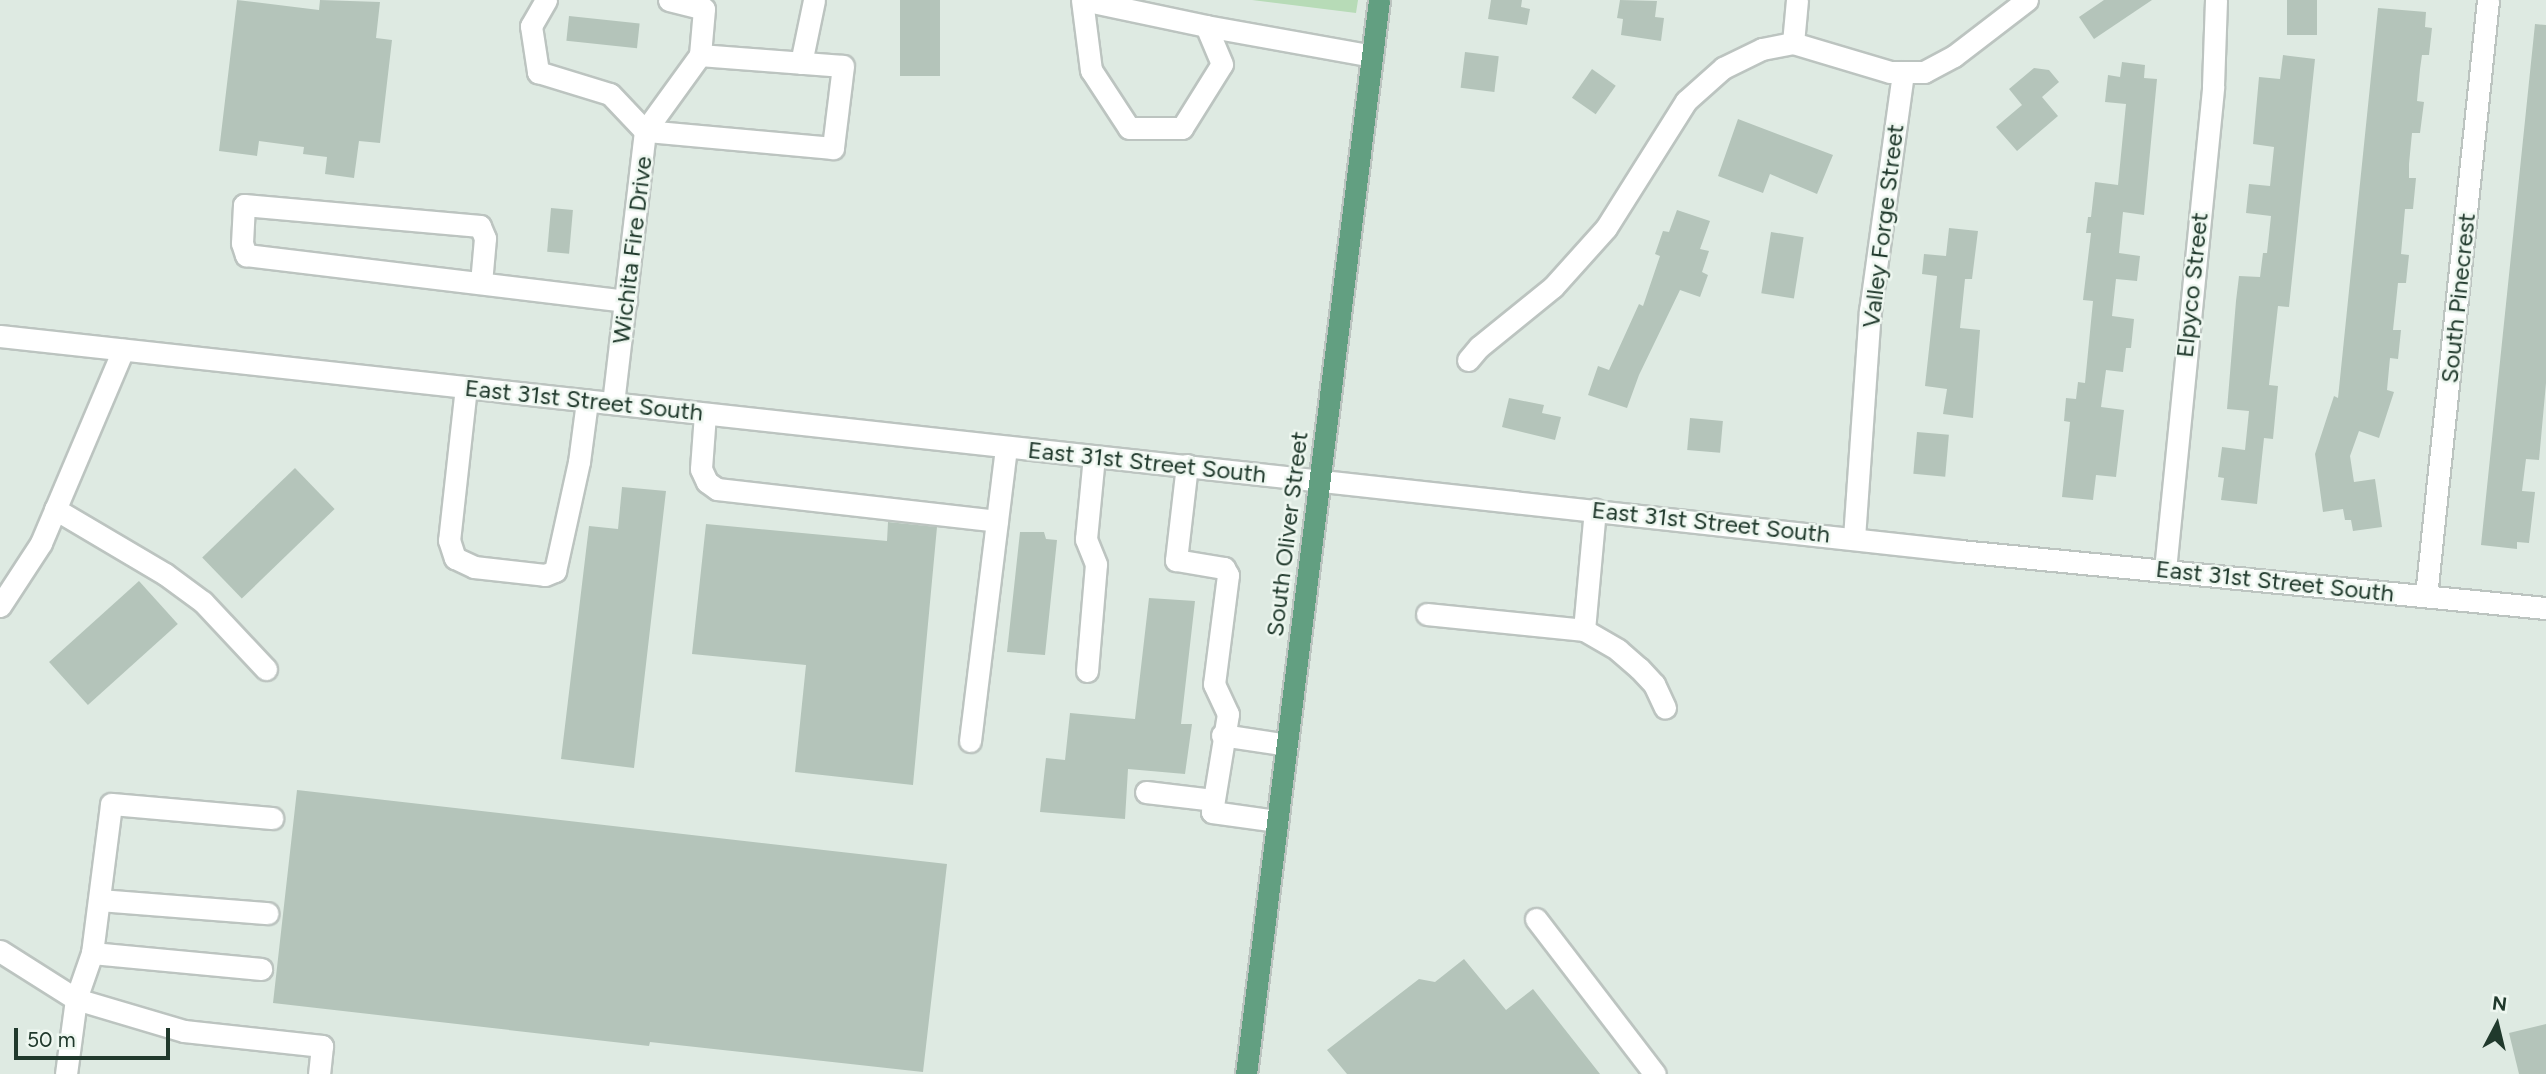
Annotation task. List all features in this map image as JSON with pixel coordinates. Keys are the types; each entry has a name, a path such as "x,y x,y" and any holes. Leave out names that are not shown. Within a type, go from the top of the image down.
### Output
{"main road":[{"name":"South Oliver Street","path":"1247,1074 1379,0"}],"street":[{"name":"Wichita Fire Drive","path":"546,0 531,26 538,72 610,94 645,131 613,403"},
{"path":"645,131 700,55 704,9 669,0"},
{"path":"801,63 814,0"},
{"path":"1206,26 1222,64 1182,128 1129,128 1091,70 1082,0 1373,56"},
{"path":"1793,43 1797,0"},
{"path":"1468,360 1479,347 1553,287 1606,228 1686,101 1723,68 1762,49 1793,43 1851,62 1903,72 1924,72 1954,56 2027,0"},
{"name":"Elpyco Street","path":"2165,570 2213,86 2216,0"},
{"name":"South Pinecrest","path":"2426,596 2488,0"},
{"path":"645,131 833,148 843,66 700,55"},
{"name":"Valley Forge Street","path":"1854,538 1870,311 1903,72"},
{"path":"481,283 485,238 480,226 244,205 242,243 246,255 626,301"},
{"name":"East 31st Street South","path":"0,336 1960,551 2546,608"},
{"path":"0,606 41,543 123,350"},
{"path":"467,387 449,540 455,558 474,567 545,575 555,571 579,462 587,401"},
{"path":"705,414 701,470 707,482 717,488 997,521"},
{"path":"970,741 1006,448"},
{"path":"1087,671 1096,564 1086,539 1094,456"},
{"path":"1187,465 1176,560 1224,568 1228,575 1214,684 1228,714 1222,735 1212,812 1277,821"},
{"path":"55,509 166,574 203,602 266,669"},
{"path":"1584,630 1595,509"},
{"path":"1427,614 1584,630 1611,644 1639,668 1654,684 1665,708"},
{"path":"1222,735 1287,745"},
{"path":"1146,792 1213,800"},
{"path":"66,1074 76,999 92,953 111,804 272,818"},
{"path":"100,900 267,912"},
{"path":"1536,919 1655,1074"},
{"path":"0,951 76,999 184,1031 322,1046 319,1074"},
{"path":"92,953 261,969"}],"green space":[{"path":"1252,0 1358,0 1356,13"}],"building":[{"path":"237,0 319,10 320,0 380,2 376,38 392,40 380,143 359,141 354,178 325,174 327,157 303,154 304,147 259,141 257,156 219,151"},
{"path":"900,0 940,0 940,76 900,76"},
{"path":"1491,0 1522,0 1521,7 1530,9 1527,25 1488,19"},
{"path":"1620,0 1657,1 1655,17 1664,18 1661,41 1621,35 1623,19 1617,18"},
{"path":"2104,0 2152,0 2094,39 2079,17"},
{"path":"2287,0 2317,0 2317,35 2287,35"},
{"path":"2378,8 2426,12 2425,27 2432,28 2429,55 2422,55 2420,69 2417,101 2424,102 2420,133 2412,133 2409,178 2416,178 2413,209 2405,209 2401,254 2409,255 2406,283 2398,283 2393,330 2401,330 2398,359 2390,358 2387,390 2394,392 2379,438 2359,431 2350,456 2354,482 2375,479 2382,527 2353,531 2351,520 2345,520 2343,509 2323,512 2315,454 2334,396 2338,398"},
{"path":"569,16 640,23 637,48 566,41"},
{"path":"2535,24 2546,25 2546,383 2539,460 2526,459 2522,491 2535,492 2529,543 2517,542 2517,549 2481,545"},
{"path":"1465,52 1499,56 1494,92 1461,88"},
{"path":"2283,55 2315,59 2289,307 2278,306 2269,385 2278,386 2273,439 2264,438 2257,504 2221,500 2224,478 2218,477 2222,447 2245,450 2249,411 2227,409 2236,301 2239,276 2260,277 2263,253 2267,253 2271,216 2246,213 2249,184 2270,186 2274,147 2253,144 2259,77 2280,79"},
{"path":"2122,62 2145,65 2144,78 2157,79 2144,215 2123,212 2119,253 2140,256 2137,281 2116,279 2112,316 2134,319 2131,348 2126,348 2123,372 2106,370 2101,407 2124,410 2116,477 2096,475 2093,500 2062,497 2070,422 2064,421 2066,398 2076,399 2078,382 2085,383 2093,301 2083,300 2091,233 2086,233 2088,217 2091,217 2095,182 2118,185 2126,104 2105,102 2108,75 2120,77"},
{"path":"2034,68 2049,70 2059,82 2042,97 2058,116 2017,151 1996,127 2022,105 2009,89"},
{"path":"1592,69 1616,86 1596,114 1572,98"},
{"path":"1738,119 1833,155 1817,194 1770,174 1763,193 1718,176"},
{"path":"551,208 573,210 569,254 547,252"},
{"path":"1677,210 1710,221 1700,249 1709,251 1702,272 1708,275 1700,297 1680,290 1639,375 1627,408 1588,395 1598,366 1609,370 1639,304 1643,306 1660,256 1655,254 1663,231 1669,232"},
{"path":"1949,228 1978,231 1972,279 1965,279 1960,328 1980,330 1973,418 1943,414 1947,389 1925,386 1937,276 1922,274 1924,254 1946,256"},
{"path":"1771,232 1804,237 1794,298 1761,293"},
{"path":"1509,398 1544,405 1542,413 1561,417 1555,440 1502,427"},
{"path":"1690,418 1723,421 1720,453 1687,450"},
{"path":"1917,432 1949,435 1945,477 1913,474"},
{"path":"295,468 335,509 242,599 202,558"},
{"path":"622,487 666,491 634,768 561,759 589,526 618,529"},
{"path":"888,522 937,527 913,785 795,772 806,665 692,654 706,524 887,541"},
{"path":"1020,532 1044,532 1046,539 1057,540 1045,655 1007,652"},
{"path":"139,581 178,624 88,705 49,662"},
{"path":"1149,598 1195,601 1181,724 1192,724 1185,774 1128,769 1125,819 1040,812 1046,758 1065,760 1070,713 1135,719"},
{"path":"297,790 947,864 923,1072 650,1042 649,1046 273,1003"},
{"path":"1464,959 1506,1010 1533,989 1600,1074 1347,1074 1327,1050 1419,979 1435,982"},
{"path":"2546,1024 2546,1074 2519,1074 2509,1033"}]}
